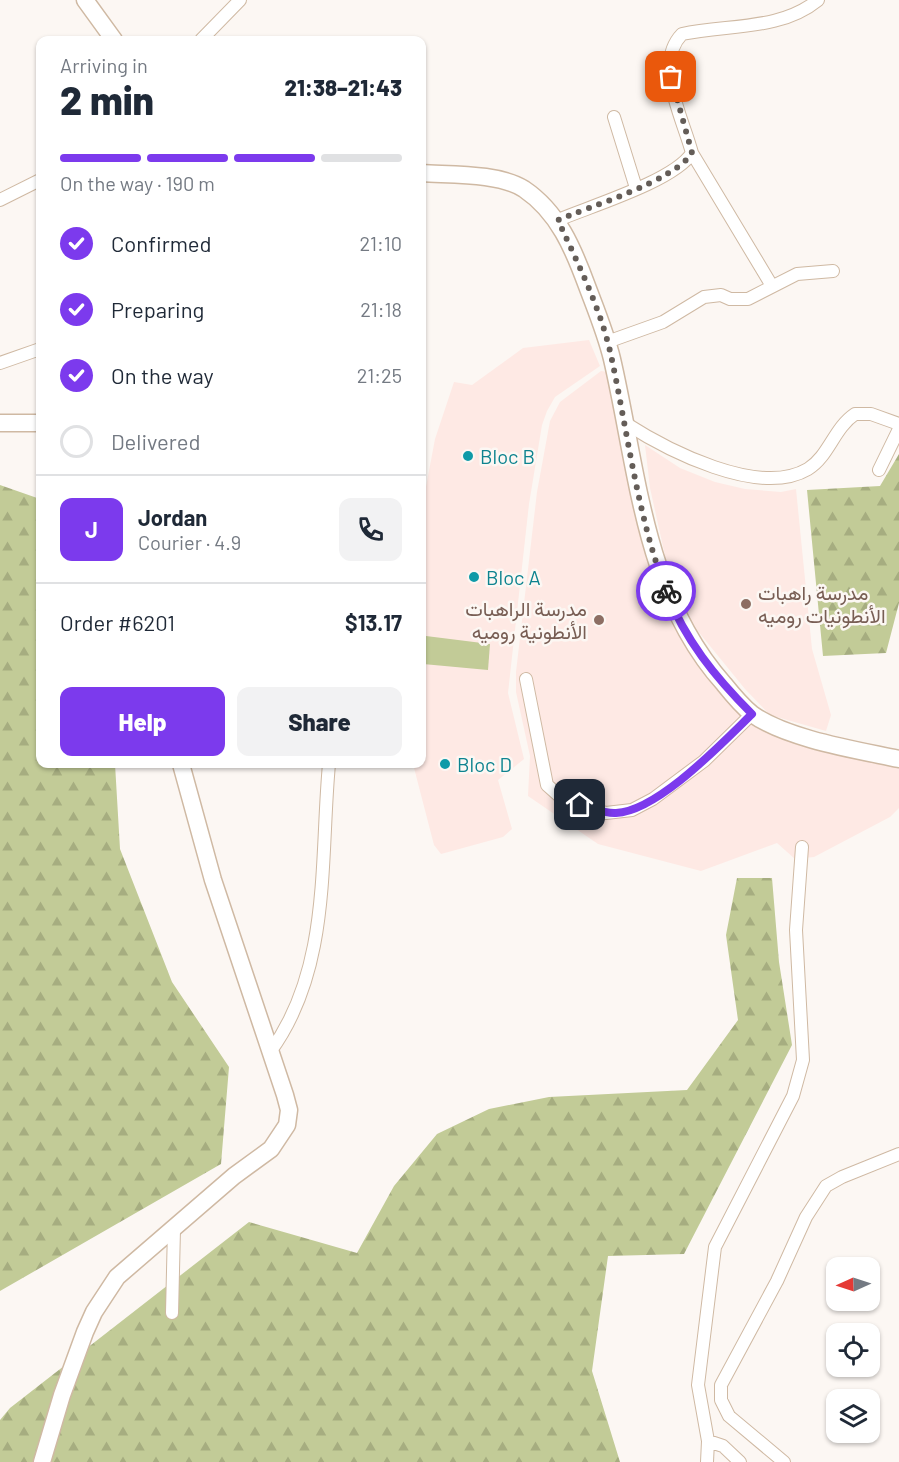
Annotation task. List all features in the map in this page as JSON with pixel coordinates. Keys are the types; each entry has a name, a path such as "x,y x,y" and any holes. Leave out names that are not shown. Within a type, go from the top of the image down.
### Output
{"street":[{"path":"85,0 111,36"},
{"path":"205,36 240,0"},
{"path":"772,286 692,153 671,77 669,54 673,44 682,34 786,19 804,11 818,0"},
{"path":"614,117 636,188"},
{"path":"558,220 681,167 692,153"},
{"path":"426,173 509,182 523,189 558,220 583,273 607,342 647,527 661,578 672,607 691,642 713,672 752,714 786,730 828,743 899,759"},
{"path":"0,200 36,182"},
{"path":"607,342 663,322 704,297 721,295 748,299 797,274 833,271"},
{"path":"0,363 36,350"},
{"path":"625,423 677,454 701,464 760,478 778,479 807,469 817,461 832,437 855,414 871,414 899,424"},
{"path":"0,423 36,423"},
{"path":"879,470 899,429"},
{"path":"526,679 547,785 566,802 606,813 632,810 653,799 704,761 752,714"},
{"path":"42,1462 62,1395 94,1312 117,1277 234,1176 271,1149 287,1125 287,1102 213,880 182,768"},
{"path":"270,1052 293,1017 313,960 329,768"},
{"path":"707,1462 708,1441 698,1385 715,1247 793,1096 803,1060 796,930 802,847"},
{"path":"783,1462 729,1416 721,1400 721,1385 777,1281 806,1216 826,1186 842,1176 899,1154"},
{"path":"172,1313 174,1229"},
{"path":"708,1441 723,1446 740,1462"}],"shaded area":[{"path":"589,340 600,366 555,397 542,425 529,504 508,693 524,759 498,780 512,829 503,837 441,854 434,845 414,768 426,768 426,487 435,439 454,382 472,385 523,348"},
{"name":"مدرسة الراهبات الأنطونية روميه","path":"601,371 609,372 659,577 751,718 899,764 899,808 890,817 814,857 795,859 777,843 701,871 598,844 528,796 530,756 516,692 516,672 537,492 550,421 560,402"},
{"name":"مدرسة راهبات الأنطونيات روميه","path":"645,445 680,468 715,482 745,489 781,492 796,489 812,649 831,715 826,731 770,715 745,689 697,630 670,578 650,488"}],"green space":[{"path":"899,454 899,603 886,653 823,656 807,490 880,486"},
{"path":"0,485 36,498 36,768 115,768 120,849 172,982 229,1067 221,1164 0,1291"},
{"path":"426,636 490,644 488,670 426,664"},
{"path":"737,878 772,878 779,962 792,1045 684,1254 608,1256 592,1371 620,1462 0,1462 0,1420 10,1408 249,1222 357,1253 394,1186 437,1134 489,1109 549,1097 687,1090 738,1020 726,935"}],"way so far":[{"path":"666,591 645,518 612,358 583,273 558,220 671,173 687,161 692,153 671,77"}],"place":[{"name":"Bloc B","path":"468,456"},
{"name":"Bloc A","path":"474,577"},
{"name":"مدرسة راهبات الأنطونيات روميه","path":"746,604"},
{"name":"مدرسة الراهبات الأنطونية روميه","path":"599,620"},
{"name":"Bloc D","path":"445,764"}],"route":[{"path":"580,805 606,813 617,813 632,810 653,799 704,761 752,714 713,672 691,642 681,626 666,591"}]}
